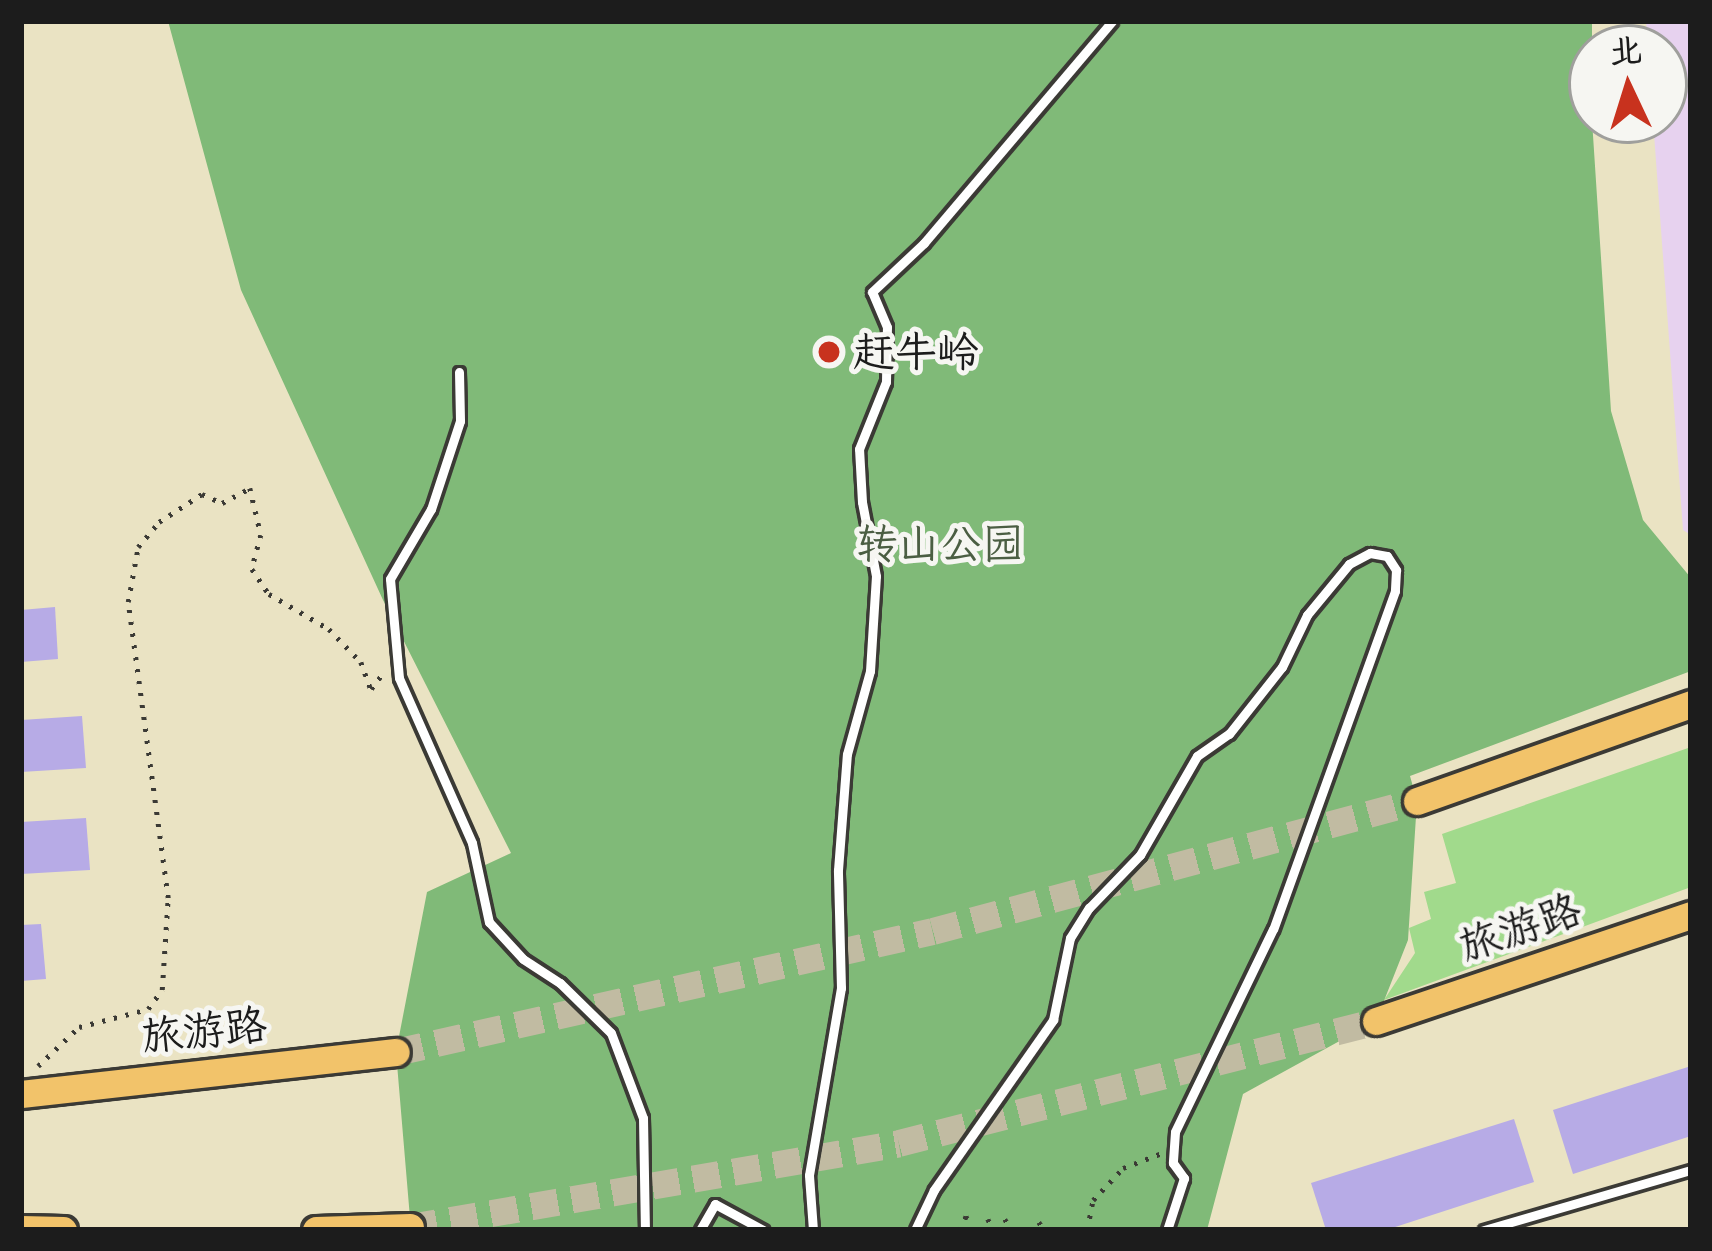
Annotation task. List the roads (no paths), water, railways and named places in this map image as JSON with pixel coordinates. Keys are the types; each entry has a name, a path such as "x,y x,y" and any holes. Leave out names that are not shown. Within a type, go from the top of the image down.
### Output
{"main road":[{"path":"1417,801 1691,704"},
{"name":"旅游路","path":"1376,1021 1691,915"},
{"name":"旅游路","path":"21,1094 396,1052"},
{"path":"316,1230 410,1227"},
{"path":"21,1229 63,1230"}],"lane":[{"path":"813,1230 809,1175 841,988 838,871 847,754 872,648 876,576 862,502 860,449 886,382 887,327 872,292 924,243 1112,21"},
{"path":"459,372 460,421 438,487 390,579 400,678 472,843 489,922 523,959 560,983 611,1033 643,1118 645,1230"},
{"path":"915,1230 934,1190 1053,1020 1070,938 1089,908 1140,855 1197,757 1228,734 1282,667 1307,615 1349,564 1370,553 1387,556 1396,569 1395,591 1274,929 1175,1132 1173,1163 1184,1178 1167,1230"},
{"path":"1484,1230 1691,1170"},
{"path":"700,1230 715,1204 763,1230"}],"tunnel":[{"path":"396,1052 933,931 1417,801"},
{"path":"410,1227 899,1143 1376,1021"}],"place":[{"name":"赶牛岭","path":"829,352"}],"park label":[{"name":"转山公园","path":"940,544"}]}
